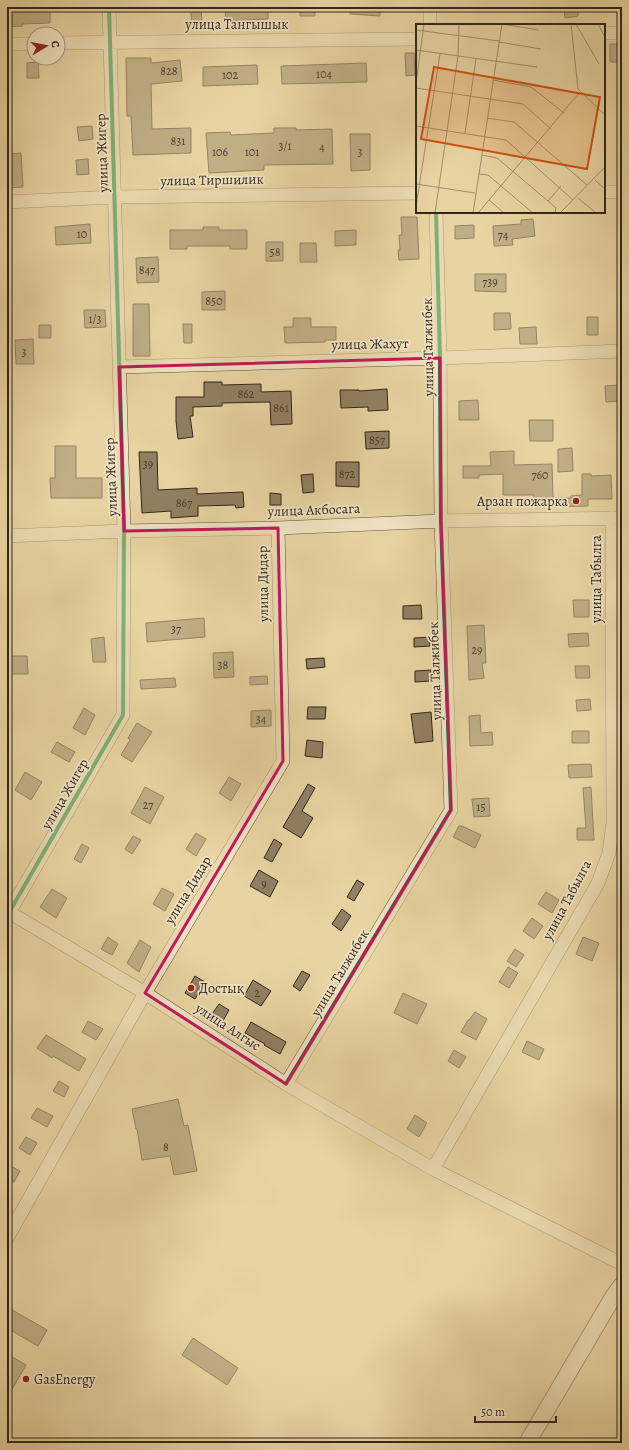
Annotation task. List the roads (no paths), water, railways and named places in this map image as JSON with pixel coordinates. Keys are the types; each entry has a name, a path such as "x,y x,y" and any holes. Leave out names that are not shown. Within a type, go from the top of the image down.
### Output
{"street":[{"name":"улица Жигер","path":"8,913 123,715 124,531 109,7"},
{"path":"430,7 430,24"},
{"path":"605,33 622,33"},
{"name":"улица Тангышык","path":"66,43 110,41 416,39"},
{"path":"7,44 26,44"},
{"path":"605,192 622,192"},
{"name":"улица Тиршилик","path":"7,202 115,197 416,193"},
{"name":"улица Талжибек","path":"286,1084 451,810 441,521 440,358 436,213"},
{"name":"улица Жахут","path":"119,367 440,358 622,351"},
{"name":"улица Акбосага","path":"7,536 124,531 278,528 441,521 617,518"},
{"name":"улица Табылга","path":"433,1169 598,883 609,853 613,823 617,518"},
{"name":"улица Дидар","path":"7,1238 145,993 283,761 278,528"},
{"name":"улица Алгыс","path":"8,913 145,993 286,1084 433,1169 622,1264"},
{"path":"527,1443 613,1297 622,1285"}],"place":[{"name":"Арзан пожарка","path":"576,501"},
{"name":"Достық","path":"191,988"},
{"name":"GasEnergy","path":"26,1379"}]}
